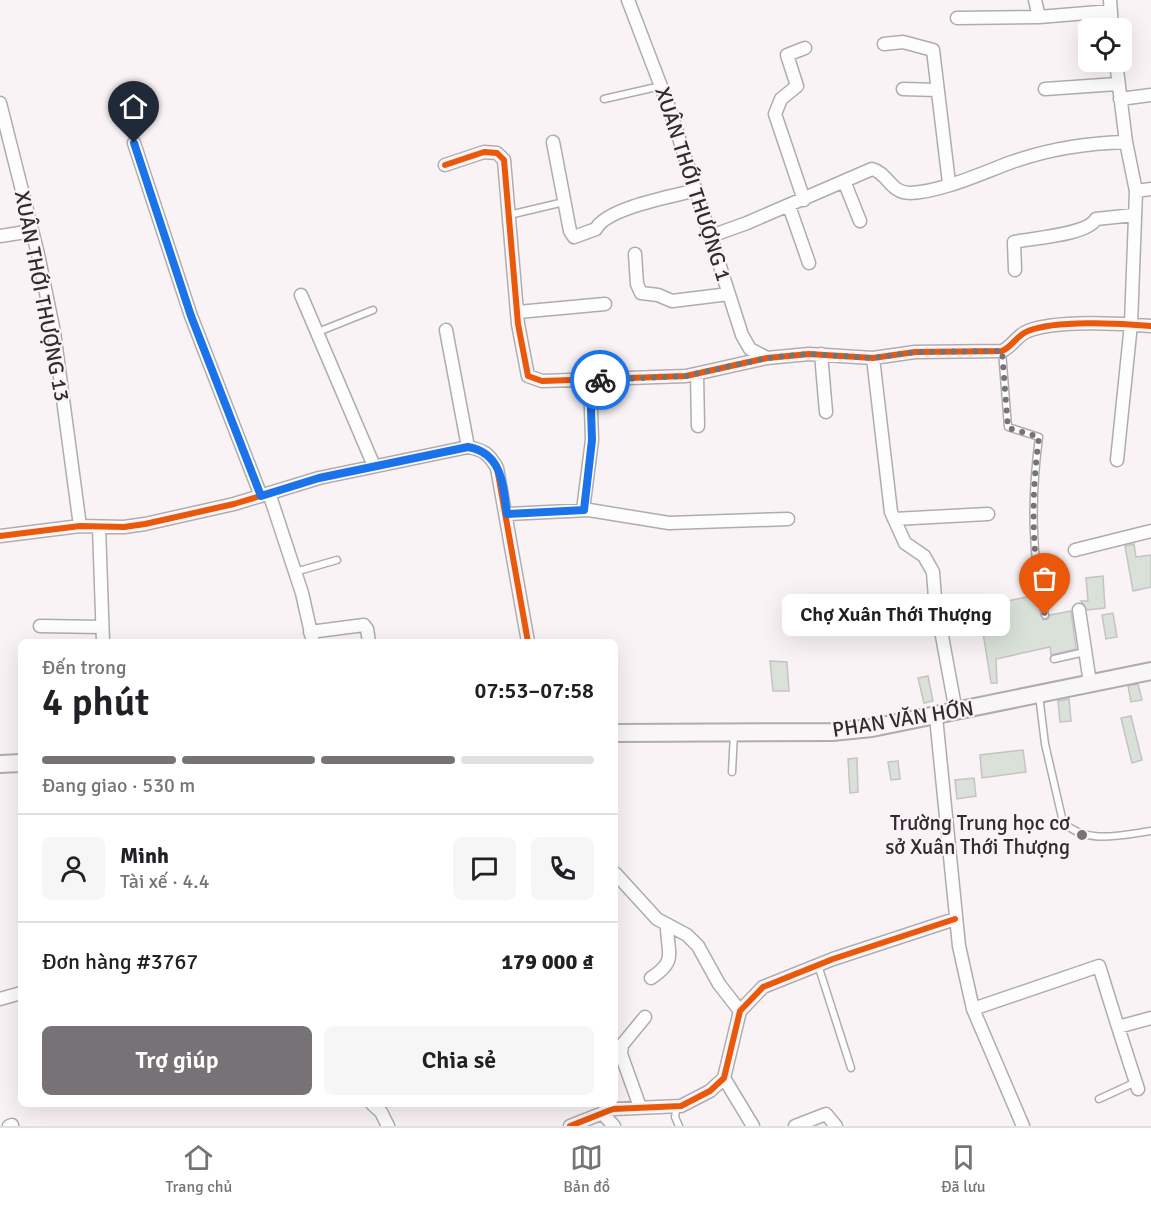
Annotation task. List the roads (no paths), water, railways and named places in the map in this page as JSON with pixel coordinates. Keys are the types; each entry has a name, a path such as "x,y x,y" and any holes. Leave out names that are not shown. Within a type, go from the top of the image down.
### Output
{"main road":[{"name":"PHAN VĂN HỚN","path":"618,733 832,732 936,717 1151,671"},
{"path":"0,764 18,762"}],"street":[{"name":"XUÂN THỚI THƯỢNG 1","path":"628,0 697,190 746,342 756,354 767,358"},
{"path":"1035,0 1039,17"},
{"path":"957,18 1039,17 1110,6"},
{"path":"884,44 903,42 933,50 949,183"},
{"path":"804,200 775,114 782,99 796,86 786,55 805,48"},
{"path":"1117,72 1126,142 1136,191 1131,324 1117,460"},
{"path":"1045,89 1118,84"},
{"path":"903,89 937,90"},
{"path":"1120,99 1151,95"},
{"name":"XUÂN THỚI THƯỢNG 13","path":"0,103 54,332 80,526"},
{"path":"553,142 571,235 578,237 596,229 599,223 616,213 697,190"},
{"path":"711,236 804,200 872,169 879,171 898,191 910,193 1086,143 1126,142"},
{"path":"134,143 191,316 295,572 311,637 364,625 369,639"},
{"path":"445,165 484,152 497,153 504,160 518,312 528,376 542,381 697,374 767,358 821,354 873,358 915,352 1002,351 1013,345 1024,333 1032,330 1059,326 1131,324 1151,326"},
{"path":"844,181 860,221"},
{"path":"1136,191 1151,189"},
{"path":"789,206 809,263"},
{"path":"1015,270 1014,242 1064,234 1092,224 1096,219 1134,215"},
{"path":"0,236 32,231"},
{"path":"635,254 637,284 641,293 658,295 672,302 729,294"},
{"path":"301,295 374,466"},
{"path":"518,312 605,304"},
{"path":"446,330 468,447"},
{"path":"821,354 826,412"},
{"path":"873,358 883,450 894,519 905,543 924,556 933,572 935,598 956,712"},
{"path":"697,374 698,426"},
{"path":"584,510 592,440 590,380"},
{"path":"0,536 80,526 145,524 374,466 468,447 484,451 497,468 528,639"},
{"path":"507,514 584,510 669,522 788,519"},
{"path":"894,519 988,514"},
{"path":"99,527 103,639"},
{"path":"1075,550 1151,531"},
{"path":"1079,610 1090,683"},
{"path":"40,626 102,627"},
{"path":"936,717 955,919 973,1009 1023,1126"},
{"path":"618,877 635,897 667,925 687,935 698,946 718,984 740,1011"},
{"path":"570,1126 602,1113 640,1107 677,1106 710,1091 723,1078 740,1011 763,987 818,965 955,919"},
{"path":"651,978 667,967 670,961 667,925"},
{"path":"973,1009 1099,966 1137,1086"},
{"path":"0,999 18,994"},
{"path":"640,1107 621,1054 622,1045 645,1017"},
{"path":"1118,1027 1151,1017"},
{"path":"723,1078 753,1126"},
{"path":"375,1107 381,1112 388,1126"},
{"path":"602,1113 614,1126"},
{"path":"795,1126 826,1114 836,1126"}],"lane":[{"path":"604,99 661,86"},
{"path":"509,215 564,202"},
{"path":"318,332 373,310"},
{"path":"1002,351 1008,428 1039,437 1032,518 1033,555 1045,615"},
{"path":"295,572 337,560"},
{"path":"1053,659 1085,652"},
{"path":"1039,694 1045,744 1063,822 1072,831 1108,837 1151,831"},
{"path":"732,772 735,732"},
{"path":"818,965 851,1068"},
{"path":"1099,1099 1137,1086"},
{"path":"677,1106 675,1117 679,1126"}],"place":[{"name":"Chợ Xuân Thới Thượng","path":"1045,615"},
{"name":"Trường Trung học cơ sở Xuân Thới Thượng","path":"1082,835"}]}
